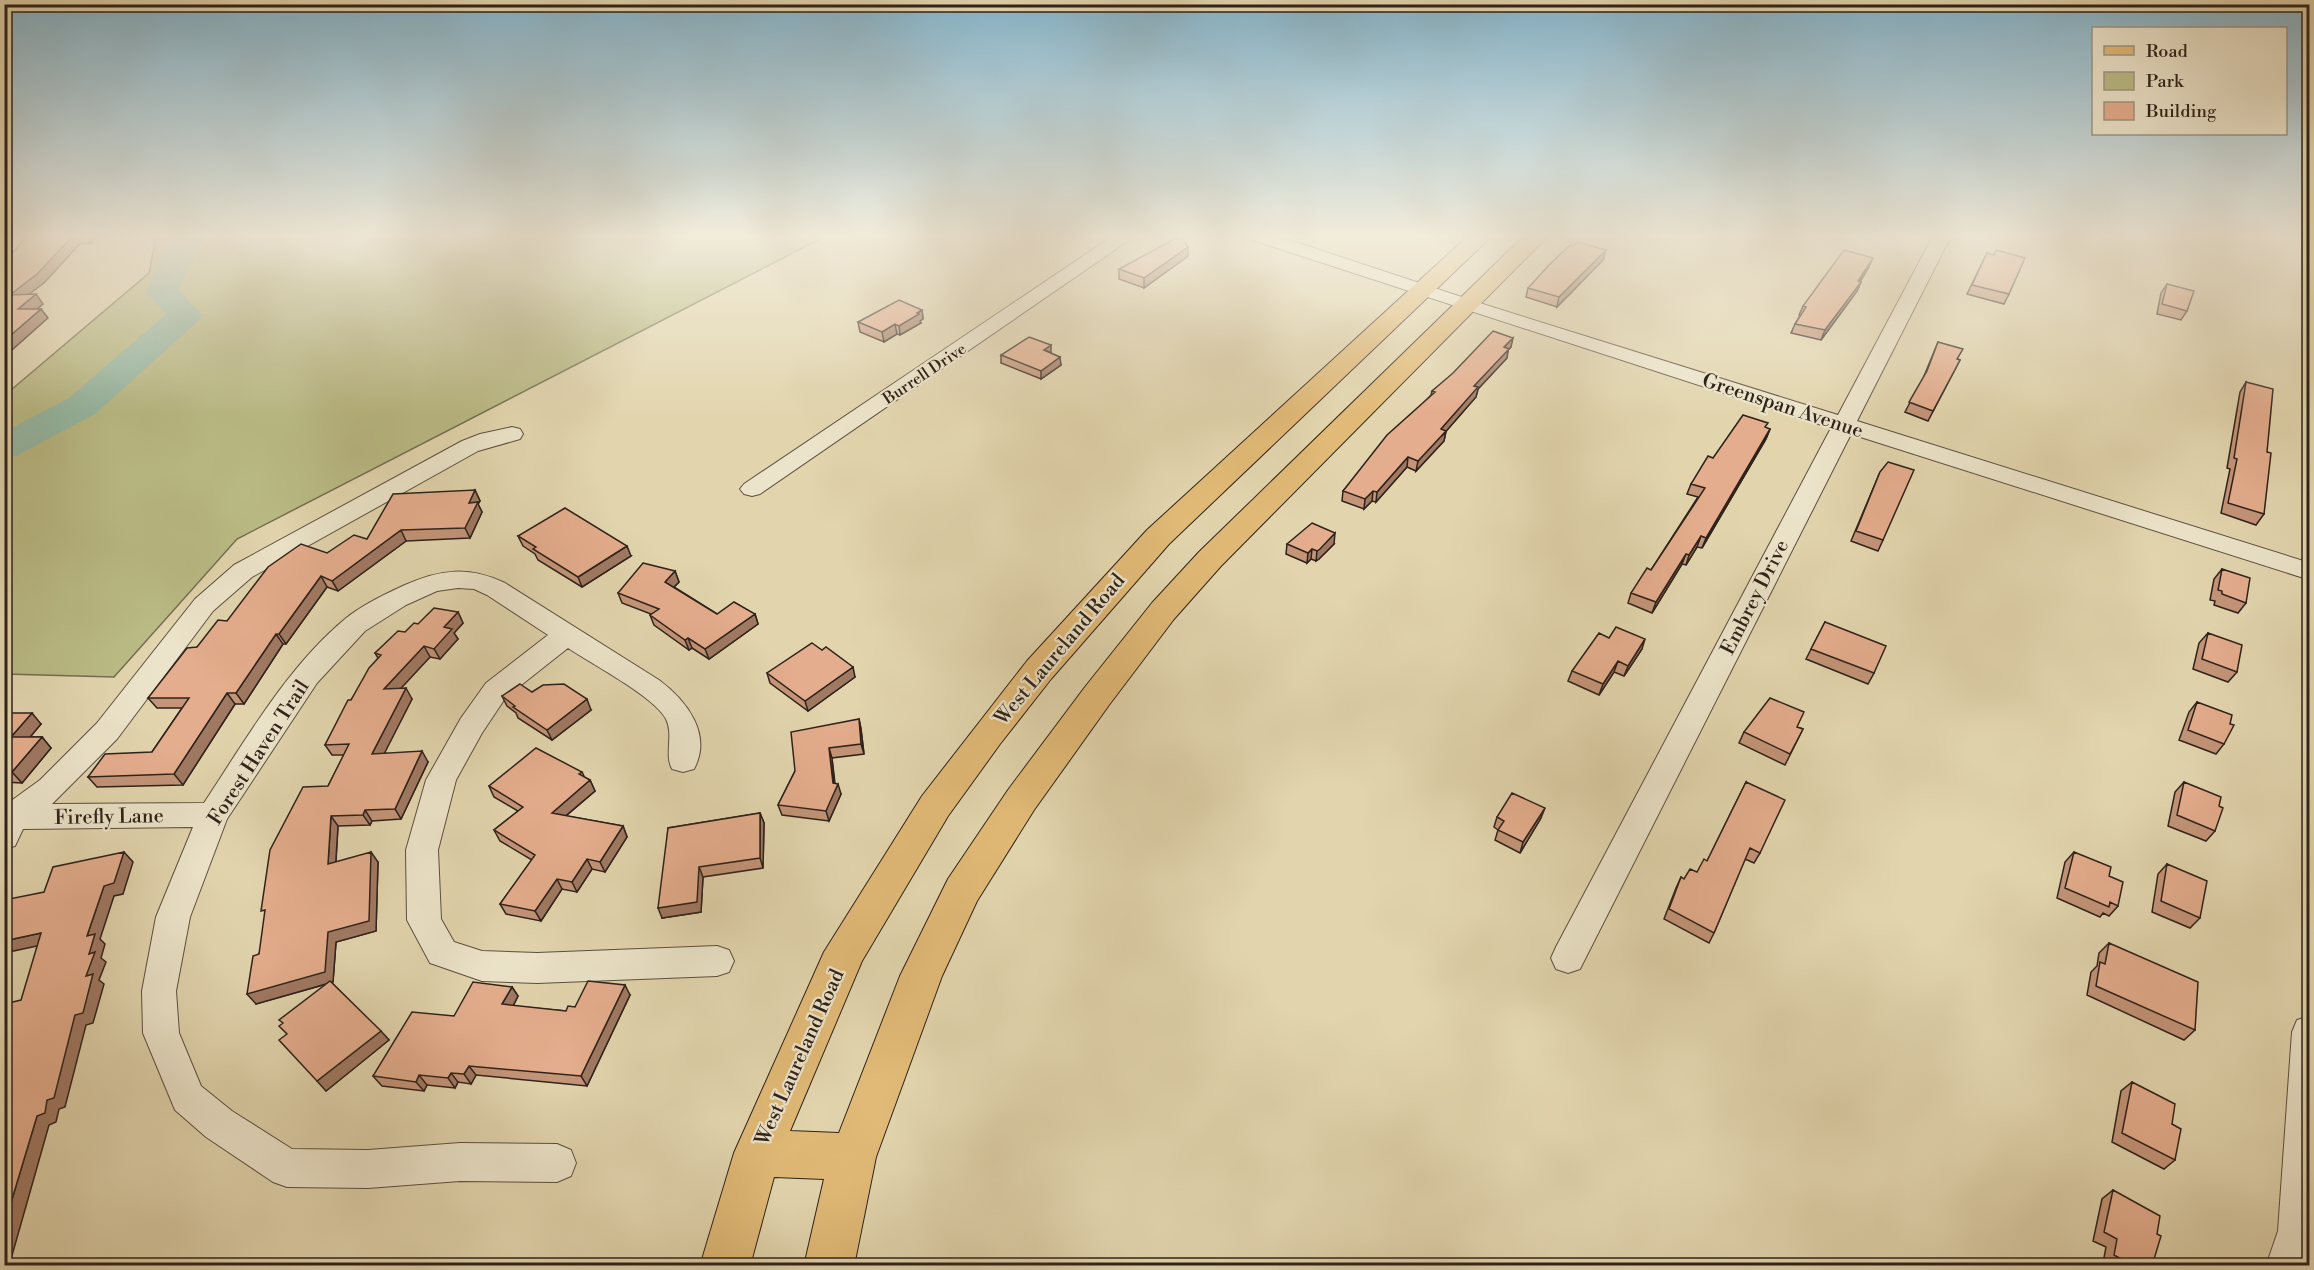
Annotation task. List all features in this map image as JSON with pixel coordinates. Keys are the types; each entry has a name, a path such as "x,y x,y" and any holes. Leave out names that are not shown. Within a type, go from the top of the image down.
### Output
{"main road":[{"name":"West Laureland Road","path":"725,1266 757,1153 845,951 935,806 987,735 1039,670 1122,575 1158,537 1418,295"},
{"path":"829,1266 853,1157 921,976 962,891 1021,800 1163,611 1210,559 1478,295"},
{"path":"1158,537 1210,559"},
{"path":"757,1153 853,1157"}],"street":[{"name":"Burrell Drive","path":"752,489 1038,295"},
{"name":"Greenspan Avenue","path":"1436,295 2310,572"},
{"name":"Embrey Drive","path":"1568,958 1911,295"},
{"path":"7,824 51,788 107,731 204,604 243,571 470,446 512,434"},
{"name":"Forest Haven Trail","path":"557,1163 460,1162 368,1169 287,1168 219,1124 188,1098 161,1033 159,991 173,917 213,815 267,732 314,668 356,624 397,599 431,584 458,579 478,581 496,589 668,700 680,715 686,736 683,761"},
{"path":"567,634 495,690 471,726 441,780 422,850 424,920 442,953 482,966 537,968 717,961"},
{"name":"Firefly Lane","path":"7,824 213,815"},
{"path":"2286,1266 2298,1231 2310,1032"}],"green space":[{"path":"123,295 711,295 237,539 114,677 5,674 5,395"}],"building":[{"path":"4,295 34,295 18,309 41,309 4,341"},
{"path":"1811,295 1851,295 1825,330 1795,324 1806,307 1803,306"},
{"path":"2164,295 2193,295 2187,311 2162,304"},
{"path":"899,300 922,310 899,326 895,324 882,332 858,322"},
{"path":"1493,331 1513,338 1504,347 1509,349 1474,386 1478,387 1441,429 1446,431 1418,461 1408,457 1377,492 1373,491 1365,499 1343,491 1387,435 1435,392 1432,391 1453,373"},
{"path":"1029,337 1051,345 1044,350 1060,357 1041,371 1001,355"},
{"path":"1938,342 1963,349 1957,359 1960,360 1933,411 1909,402 1927,371"},
{"path":"2246,382 2273,389 2267,452 2271,453 2264,514 2228,503 2237,459 2234,458"},
{"path":"1743,415 1768,423 1765,427 1770,429 1706,538 1701,536 1689,555 1686,554 1656,602 1631,593 1647,568 1651,570 1705,488 1691,484 1708,456 1713,458"},
{"path":"1888,462 1914,470 1883,540 1856,531 1880,472"},
{"path":"475,490 469,503 478,502 465,528 401,530 332,581 321,576 279,634 276,634 236,693 227,693 174,774 88,777 105,754 152,752 189,698 148,698 187,648 197,647 218,620 227,621 268,567 301,544 327,553 354,535 367,539 393,494"},
{"path":"565,508 627,546 578,577 533,549 536,547 518,536"},
{"path":"1312,523 1335,533 1317,551 1312,549 1308,553 1287,544"},
{"path":"643,563 675,571 665,582 717,614 734,602 755,614 705,649 688,638 685,640 650,615 659,609 618,593"},
{"path":"2222,569 2250,578 2246,603 2222,594 2222,591 2218,590"},
{"path":"434,608 458,612 444,627 452,629 434,649 424,646 384,689 406,688 372,754 422,751 395,809 365,810 363,815 331,816 328,864 371,852 369,921 328,932 325,972 247,994 253,956 259,954 265,910 261,911 270,850 303,787 328,786 349,744 325,745 348,700 351,700 369,668 381,655 375,653 398,631 405,632 414,623 418,624"},
{"path":"1825,622 1886,646 1874,673 1811,649"},
{"path":"1616,627 1645,639 1628,666 1618,661 1603,684 1572,671 1599,633 1609,638"},
{"path":"2208,633 2242,645 2237,672 2202,659"},
{"path":"812,643 822,650 826,647 853,667 805,701 767,673"},
{"path":"520,684 532,692 543,685 564,684 587,699 547,730 513,707 515,706 502,696"},
{"path":"1770,698 1804,712 1797,727 1803,729 1790,754 1744,732"},
{"path":"2197,702 2232,715 2230,724 2234,725 2224,744 2188,730"},
{"path":"4,713 32,713 11,737 42,737 12,772 4,772"},
{"path":"859,719 861,744 829,748 833,783 838,784 826,811 778,805 795,771 791,732"},
{"path":"536,748 582,772 579,774 590,780 552,813 623,826 600,862 587,859 572,882 557,879 535,911 500,904 535,855 494,830 523,807 489,786"},
{"path":"1746,782 1785,800 1760,853 1750,848 1714,933 1669,909 1681,877 1684,879 1690,869 1697,872 1704,859 1707,861"},
{"path":"2184,782 2221,797 2219,806 2223,808 2215,831 2177,815"},
{"path":"1512,793 1545,808 1523,842 1498,830 1504,821 1497,817"},
{"path":"760,813 760,858 699,867 697,902 658,908 668,828"},
{"path":"124,852 114,883 104,886 87,936 95,934 89,954 95,952 86,976 93,974 83,1013 75,1015 54,1098 47,1100 45,1113 37,1116 4,1226 4,1004 21,1000 41,933 4,941 4,900 44,892 53,867"},
{"path":"2074,852 2111,867 2109,876 2123,882 2118,906 2110,902 2109,907 2065,888"},
{"path":"2167,864 2207,881 2200,918 2161,901"},
{"path":"2109,943 2198,982 2195,1030 2096,986 2100,962 2105,964"},
{"path":"330,981 381,1031 317,1081 279,1040 287,1034 279,1026 283,1023 279,1020"},
{"path":"588,981 625,985 581,1076 469,1066 464,1074 451,1073 448,1078 419,1075 416,1082 373,1076 412,1012 454,1016 473,982 512,987 502,1004 566,1011 568,1006 575,1007"},
{"path":"2132,1082 2175,1104 2172,1124 2181,1129 2175,1160 2122,1133"},
{"path":"2113,1190 2160,1216 2157,1234 2161,1236 2152,1266 2134,1266 2114,1255 2117,1239 2104,1232"},
{"path":"459,1263 459,1266 406,1266"}],"waterway":[{"path":"4,447 82,406 185,315 165,295"}]}
